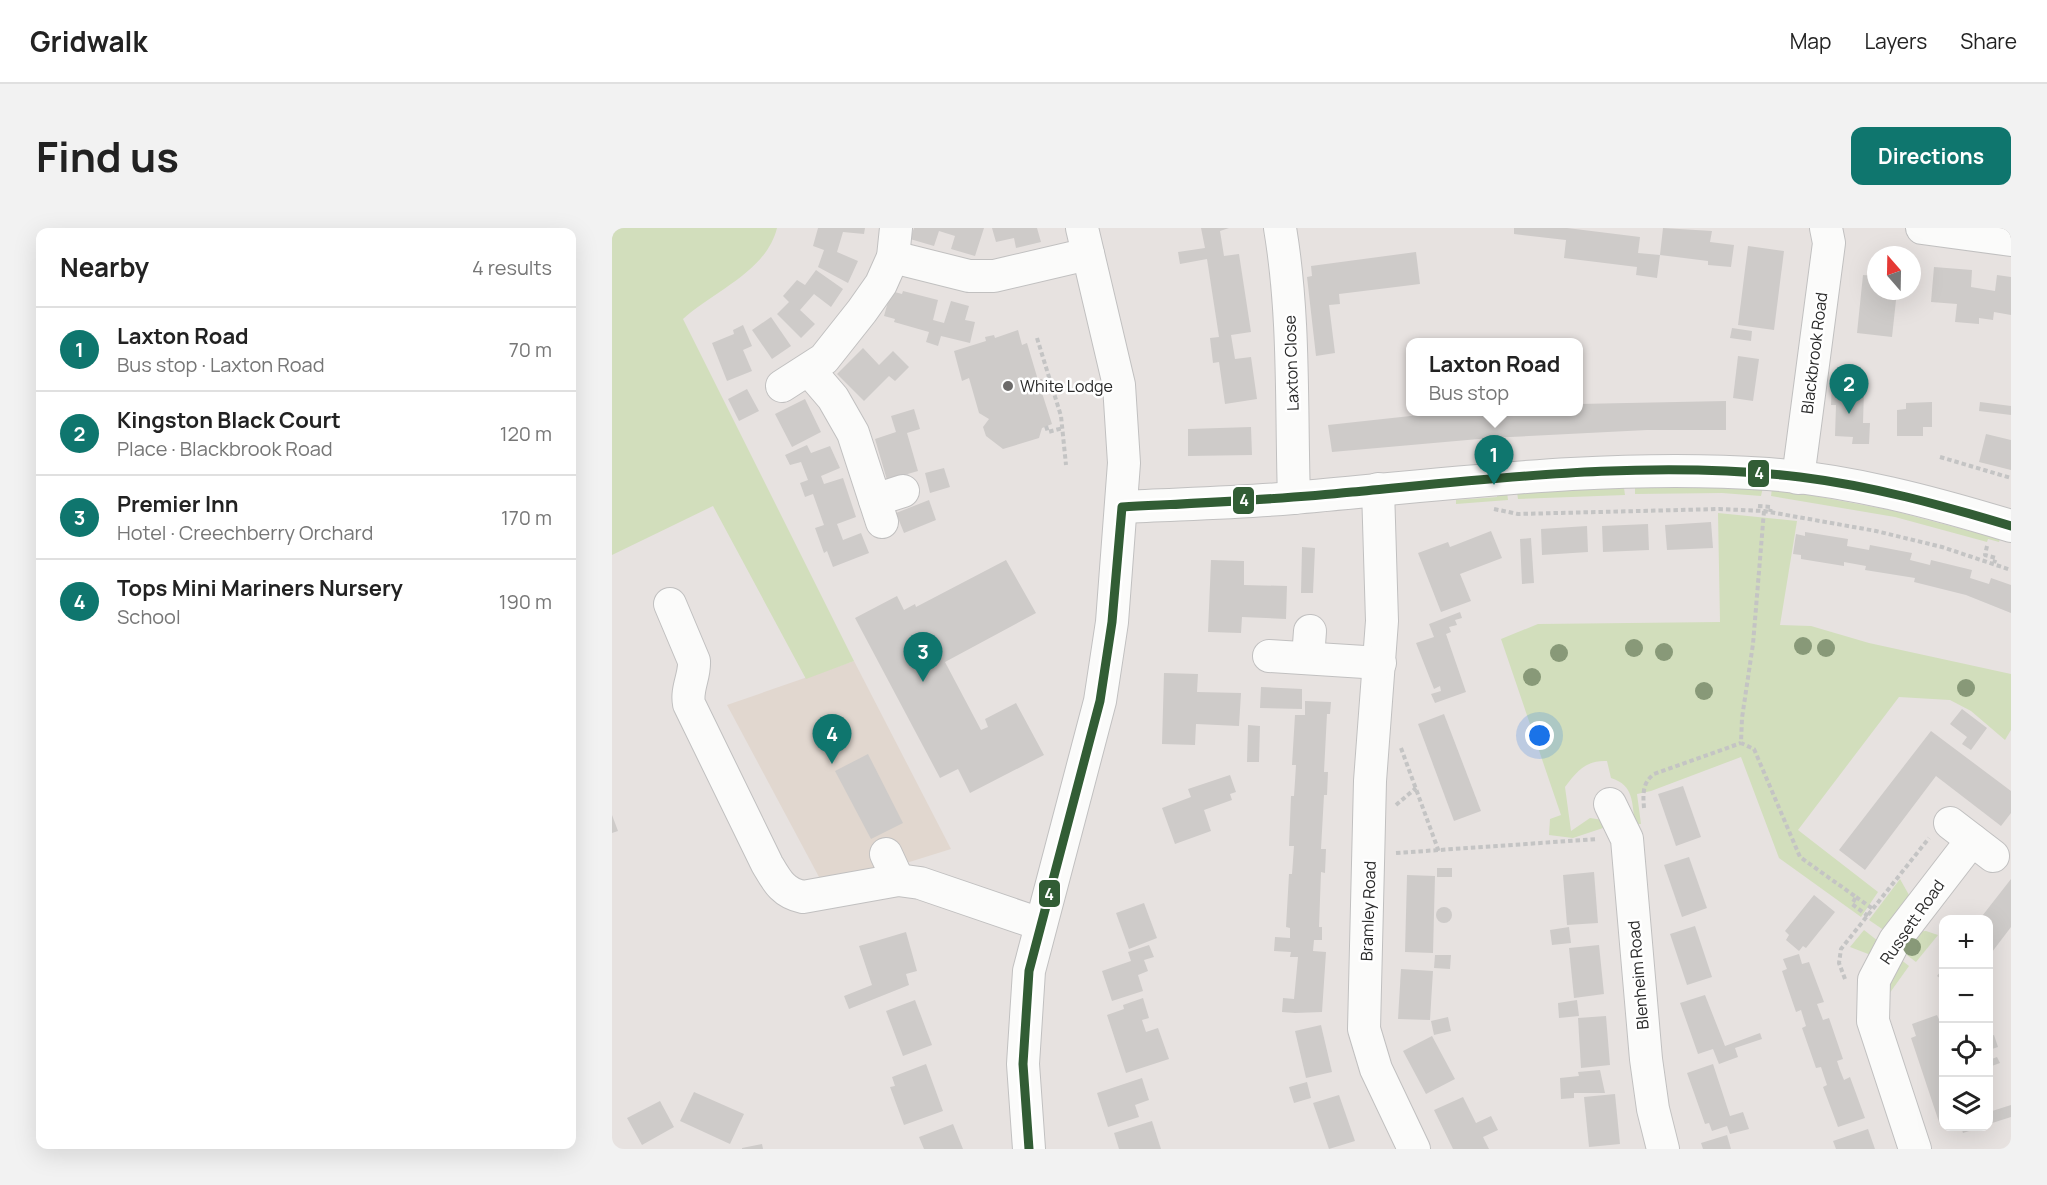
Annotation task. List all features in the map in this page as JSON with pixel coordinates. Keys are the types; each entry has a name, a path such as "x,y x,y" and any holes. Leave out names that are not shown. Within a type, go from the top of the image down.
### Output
{"street":[{"name":"Laxton Close","path":"1280,228 1286,261 1293,375 1294,498"},
{"name":"Blackbrook Road","path":"1798,478 1829,243 1826,228"},
{"path":"1922,228 2011,240"},
{"path":"783,386 824,358 862,311 881,284 894,243 969,276 994,276 1085,241 1119,385 1124,463 1122,507 1112,622 1100,701 1029,970 1023,1064 1029,1149"},
{"path":"809,370 833,398 853,433 887,504"},
{"path":"1122,507 1294,498 1513,479 1675,471 1798,478 1927,502 2003,538"},
{"name":"Bramley Road","path":"1378,489 1382,560 1380,663 1370,781 1364,1029 1376,1069 1414,1149"},
{"path":"670,604 694,661 695,671 687,696 689,704 779,885 789,894 803,897 892,867 920,882 1040,924"},
{"path":"1269,656 1309,645 1380,663"},
{"name":"Blenheim Road","path":"1610,804 1627,838 1646,1059 1653,1109 1663,1149"},
{"name":"Russett Road","path":"1915,1149 1873,1021 1874,980 1895,940 1971,840"}],"path":[{"path":"1037,338 1063,428 1066,465"},
{"path":"1046,426 1048,432 1063,428"},
{"path":"1940,457 2011,478"},
{"path":"1755,500 1774,501"},
{"path":"1515,503 1518,514"},
{"path":"1503,506 1492,509 1518,514 1719,509 1764,511 1876,531 1994,563 2011,570"},
{"path":"1758,506 1771,507 1770,512"},
{"path":"1741,743 1742,718 1763,550 1764,511"},
{"path":"1975,545 1986,548 2003,538"},
{"path":"1986,548 1985,555 1996,558 1994,563"},
{"path":"1643,790 1647,779 1654,774 1741,743 1754,749 1800,857 1873,909"},
{"path":"1401,746 1439,852"},
{"path":"1370,854 1439,852 1568,840"},
{"path":"1856,897 1852,904 1868,916"}],"shaded area":[{"path":"854,661 951,849 871,874 819,877 727,705"}],"green space":[{"path":"612,228 777,228 771,243 751,269 683,319 854,661 806,679 713,506 612,555"},
{"path":"1726,485 1763,487 1761,496 1722,493 1635,494 1635,488"},
{"path":"1624,488 1625,495 1518,499 1517,492"},
{"path":"1772,488 1890,510 2000,539 1999,542 1988,539 1987,542 1895,517 1771,496"},
{"path":"1507,492 1508,500 1456,504 1456,500 1497,497 1497,493"},
{"path":"1718,513 1797,521 1780,625 1811,626 1869,643 2011,674 2011,730 2005,740 1971,711 1950,700 1899,697 1798,830 1878,892 1861,917 1779,858 1741,757 1651,791 1637,794 1641,824 1635,824 1628,790 1619,781 1611,778 1607,761 1593,762 1578,771 1565,787 1571,831 1590,818 1603,820 1603,828 1573,838 1549,835 1550,819 1561,815 1501,639 1538,624 1720,622"},
{"path":"1900,879 1909,895 1909,904 1888,933 1869,920"},
{"path":"1864,930 1883,945 1876,957 1850,947"},
{"path":"1926,931 1938,935 1916,962 1903,952 1910,932"},
{"path":"1900,959 1909,966 1884,1001 1883,983"}],"building":[{"path":"818,228 865,228 864,234 843,232 837,252 858,261 848,283 818,267 824,250 813,246"},
{"path":"914,228 984,228 975,256 951,249 955,236 939,231 934,246 910,239"},
{"path":"992,228 1037,228 1041,242 1016,248 1014,238 996,242"},
{"path":"1201,228 1229,228 1220,231 1224,256 1239,254 1251,332 1231,335 1235,359 1251,357 1257,399 1225,404 1219,362 1213,363 1210,338 1219,337 1207,259 1180,264 1178,252 1205,248"},
{"path":"1514,228 1567,228 1640,237 1638,253 1660,255 1657,278 1636,275 1637,267 1564,258 1566,240 1514,234"},
{"path":"1663,228 1712,231 1710,242 1734,245 1731,267 1708,265 1708,261 1660,255"},
{"path":"1748,246 1784,251 1774,330 1738,325"},
{"path":"1416,252 1420,284 1339,294 1340,304 1329,305 1335,353 1316,356 1307,277 1312,276 1311,266"},
{"path":"1934,267 1972,270 1971,287 1995,291 1997,275 2011,277 2011,315 1994,312 1993,320 1979,318 1979,324 1955,322 1957,304 1931,302"},
{"path":"816,270 843,289 831,307 814,294 800,310 815,324 801,338 777,314 789,302 783,296 797,280 805,285"},
{"path":"1863,275 1867,275 1867,300 1896,300 1892,337 1857,333"},
{"path":"891,291 902,294 903,291 938,300 933,320 944,323 951,301 969,306 965,320 975,322 970,343 941,336 938,346 926,342 929,332 894,322 895,319 884,316"},
{"path":"771,317 791,346 772,359 752,330"},
{"path":"743,325 752,346 743,350 752,371 727,381 712,343 734,334 733,330"},
{"path":"1732,328 1752,331 1751,341 1730,338"},
{"name":"White Lodge","path":"1018,330 1022,345 1027,343 1038,380 1042,379 1046,392 1042,393 1052,424 1042,428 1039,438 1003,449 986,436 983,427 989,419 979,413 969,378 962,381 954,351 986,341 985,337 994,335 995,338"},
{"path":"863,348 879,365 893,351 909,367 895,381 889,376 864,401 837,374"},
{"path":"1738,356 1759,359 1753,401 1733,398"},
{"path":"1832,382 1855,382 1855,390 1864,390 1863,423 1870,423 1869,444 1852,444 1853,437 1835,436 1836,405 1831,405"},
{"path":"747,389 759,411 739,421 728,399"},
{"path":"805,399 821,432 792,447 775,414"},
{"path":"1726,401 1726,430 1647,430 1490,438 1332,452 1328,425 1410,416 1583,416 1583,404"},
{"path":"1932,402 1932,427 1923,427 1923,436 1897,436 1897,410 1906,409 1906,403"},
{"path":"1980,402 2011,406 2011,415 1979,411"},
{"path":"914,409 920,429 907,433 918,471 887,480 875,439 896,432 891,416"},
{"path":"1251,427 1252,455 1188,456 1188,429"},
{"path":"1986,434 2011,440 2011,470 1979,462"},
{"path":"807,445 811,453 830,446 840,468 821,476 824,484 843,478 856,517 837,524 843,540 861,533 869,553 833,567 827,551 824,553 815,528 824,525 813,494 805,497 800,483 808,480 801,462 790,465 785,455"},
{"path":"944,468 950,487 930,493 925,473"},
{"path":"929,500 936,520 904,533 896,513"},
{"path":"1711,522 1713,548 1667,550 1665,525"},
{"path":"1648,524 1649,550 1603,552 1602,526"},
{"path":"1587,526 1588,552 1542,555 1541,529"},
{"path":"1491,531 1502,558 1460,574 1471,601 1441,612 1418,553 1448,542 1450,547"},
{"path":"1805,532 1848,539 1847,546 1869,550 1870,545 1912,553 1910,560 1930,565 1931,560 1972,570 1970,578 1989,584 1991,578 2011,585 2011,613 1966,595 1914,582 1915,578 1865,570 1866,566 1844,562 1844,566 1801,559 1801,555 1793,554 1796,534 1805,536"},
{"path":"1531,538 1534,583 1522,584 1520,539"},
{"path":"1302,547 1315,548 1313,593 1301,593"},
{"path":"1006,560 1036,613 945,662 981,730 988,727 985,719 1016,703 1044,755 970,793 958,769 940,778 855,618 897,596 904,610 915,604 916,607"},
{"path":"1211,560 1244,561 1244,585 1287,586 1286,619 1242,617 1241,633 1208,632"},
{"path":"1460,612 1462,618 1455,620 1457,625 1449,627 1451,632 1446,634 1466,692 1435,703 1431,694 1441,691 1440,686 1434,689 1416,643 1434,637 1429,624"},
{"path":"1164,673 1198,674 1197,692 1241,693 1239,726 1196,724 1195,745 1162,744"},
{"path":"1261,687 1302,689 1302,709 1260,708"},
{"path":"1305,701 1331,702 1330,714 1327,714 1324,772 1328,772 1327,795 1324,795 1321,849 1326,849 1325,873 1321,872 1319,927 1322,927 1322,940 1314,940 1313,951 1326,952 1322,1012 1295,1013 1282,1012 1283,998 1294,999 1298,957 1290,957 1291,952 1274,951 1275,937 1290,938 1290,928 1286,927 1289,874 1292,874 1294,846 1289,846 1291,796 1294,796 1296,765 1292,765 1295,715 1305,715"},
{"path":"1962,709 1987,728 1971,750 1962,744 1967,737 1950,724"},
{"path":"1444,714 1481,811 1454,821 1418,724"},
{"path":"1248,725 1260,726 1259,762 1247,762"},
{"path":"1931,731 2011,791 2011,813 2001,826 1936,776 1865,870 1839,850"},
{"path":"868,754 903,823 871,839 835,771"},
{"path":"1230,775 1236,792 1230,794 1232,800 1204,810 1211,831 1175,844 1162,808 1191,797 1188,789"},
{"path":"1683,786 1701,837 1676,846 1658,794"},
{"path":"612,815 618,831 612,833"},
{"path":"1689,857 1707,908 1682,917 1664,865"},
{"path":"1437,868 1452,868 1452,877 1437,877"},
{"path":"1594,872 1598,923 1567,925 1563,875"},
{"path":"1407,875 1435,876 1433,953 1405,952"},
{"path":"2011,879 2011,927 1993,951 1993,915 1983,915"},
{"path":"1814,895 1835,912 1806,948 1803,946 1799,951 1786,940 1789,935 1785,931"},
{"path":"1144,903 1157,938 1129,949 1116,913"},
{"path":"1444,907 1450,909 1452,915 1450,921 1444,923 1438,921 1436,915 1438,909"},
{"path":"1695,926 1712,977 1687,985 1670,934"},
{"path":"1569,927 1571,943 1552,945 1550,930"},
{"path":"906,932 917,971 906,974 909,985 849,1009 844,996 872,985 859,946"},
{"path":"1149,945 1154,957 1144,960 1148,971 1138,975 1143,991 1112,1001 1102,971 1131,961 1128,952"},
{"path":"1599,945 1604,994 1574,998 1569,948"},
{"path":"1799,954 1802,964 1809,962 1824,1002 1817,1004 1823,1020 1829,1018 1843,1059 1837,1061 1840,1070 1844,1080 1850,1077 1865,1118 1838,1127 1823,1087 1827,1085 1821,1067 1816,1068 1802,1028 1806,1026 1801,1010 1796,1012 1782,971 1787,969 1783,959"},
{"path":"1435,955 1451,955 1450,969 1434,968"},
{"path":"1401,969 1433,971 1430,1020 1398,1019"},
{"path":"1705,995 1725,1046 1760,1033 1762,1039 1735,1048 1738,1057 1719,1064 1713,1049 1698,1054 1680,1003"},
{"path":"1143,998 1149,1018 1142,1020 1146,1032 1158,1028 1169,1059 1126,1073 1107,1015 1124,1009 1123,1005"},
{"path":"915,1000 932,1045 903,1056 886,1011"},
{"path":"1577,1000 1579,1016 1559,1018 1558,1003"},
{"path":"1937,1015 1939,1019 1939,1122 1911,1038 1916,1036 1912,1024"},
{"path":"1606,1016 1610,1065 1581,1068 1578,1018"},
{"path":"1448,1017 1451,1031 1434,1035 1431,1021"},
{"path":"1321,1025 1332,1072 1306,1078 1295,1031"},
{"path":"1993,1035 1998,1047 1993,1049"},
{"path":"1432,1036 1455,1079 1426,1094 1403,1051"},
{"path":"1997,1057 2000,1063 1993,1066 1993,1058"},
{"path":"926,1064 943,1111 904,1125 890,1087 895,1086 892,1077"},
{"path":"1713,1064 1730,1116 1743,1112 1749,1129 1730,1134 1727,1126 1712,1131 1709,1123 1705,1124 1687,1073"},
{"path":"1600,1070 1605,1093 1574,1093 1574,1098 1561,1099 1560,1078 1579,1076 1578,1072"},
{"path":"1142,1078 1149,1100 1135,1105 1139,1117 1108,1127 1097,1093"},
{"path":"1307,1082 1311,1098 1294,1103 1289,1087"},
{"path":"694,1092 744,1114 730,1144 680,1121"},
{"path":"1615,1094 1620,1144 1589,1147 1584,1097"},
{"path":"1339,1095 1355,1141 1329,1149 1313,1103"},
{"path":"1463,1097 1476,1123 1491,1116 1498,1130 1483,1137 1489,1149 1453,1149 1434,1110"},
{"path":"660,1101 674,1127 642,1145 627,1118"},
{"path":"2011,1105 2011,1117 1993,1123 1993,1111"},
{"path":"1152,1121 1161,1149 1119,1149 1114,1133"},
{"path":"953,1124 963,1149 924,1149 919,1137"},
{"path":"1868,1129 1875,1149 1836,1149 1833,1141"},
{"path":"1727,1135 1731,1149 1703,1149 1701,1143"},
{"path":"762,1144 763,1149 742,1149 742,1148"}],"transit line":[{"name":"4","path":"1029,1149 1023,1064 1029,971 1100,701 1112,622 1122,507 1295,497 1576,472 1688,470 1744,472 1827,481 1907,497 2011,526"}],"place":[{"name":"White Lodge","path":"1008,386"},
{"name":"Kingston Black Court","path":"1849,414"},
{"name":"Laxton Road","path":"1494,485"},
{"name":"Premier Inn","path":"923,682"},
{"name":"Tops Mini Mariners Nursery","path":"832,764"}]}
